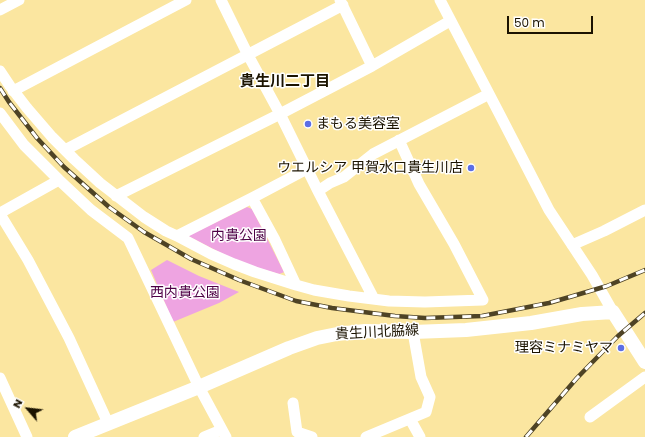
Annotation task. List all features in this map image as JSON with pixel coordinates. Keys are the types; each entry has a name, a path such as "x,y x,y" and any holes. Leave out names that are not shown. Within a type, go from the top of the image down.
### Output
{"main road":[{"name":"貴生川北脇線","path":"75,437 199,387 289,348 318,338 365,331 413,332 466,330 530,323 582,314 613,312"},
{"path":"613,312 645,362"}],"street":[{"path":"0,10 19,0"},
{"path":"14,90 186,0"},
{"path":"222,0 248,54 374,299"},
{"path":"440,0 549,210 592,275 613,312"},
{"path":"65,150 248,54 341,3 372,66"},
{"path":"116,196 372,66 450,21"},
{"path":"0,71 39,123 87,172 144,217 166,231 211,254 255,272 296,285 314,290 349,296 404,302 483,300 454,244 419,184 399,140"},
{"path":"318,191 330,183 344,177 372,154 489,94"},
{"path":"0,113 24,145 91,210 128,238 199,387 224,433 204,437"},
{"path":"177,236 307,169"},
{"path":"60,180 0,213 28,260 69,338 108,423"},
{"path":"252,198 275,240 296,285"},
{"path":"572,245 604,231 645,210"},
{"path":"366,437 426,412 430,397 421,377 413,332"},
{"path":"590,417 645,376"},
{"path":"0,378 27,437"},
{"path":"293,403 297,432 312,437"},
{"path":"410,418 420,437"}],"green space":[{"name":"内貴公園","path":"247,207 252,209 284,272 279,274 248,265 188,236"},
{"name":"西内貴公園","path":"167,260 199,276 239,292 219,303 173,322 151,270"}],"railway":[{"path":"0,88 37,138 64,167 109,207 144,232 191,259 239,280 296,301 332,308 395,316 425,318 482,316 549,303 607,286 645,270"},
{"path":"526,437 577,378 618,336 645,313"}],"place":[{"name":"まもる美容室","path":"308,124"},
{"name":"ウエルシア 甲賀水口貴生川店","path":"471,168"},
{"name":"理容ミナミヤマ","path":"621,348"}],"district":[{"name":"貴生川二丁目","path":"285,82"}]}
